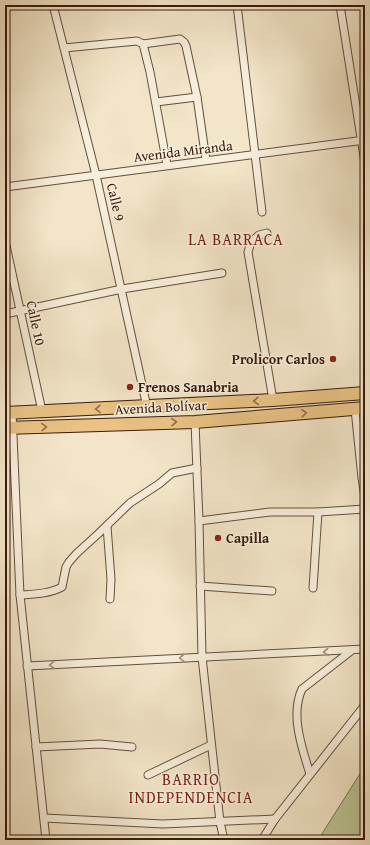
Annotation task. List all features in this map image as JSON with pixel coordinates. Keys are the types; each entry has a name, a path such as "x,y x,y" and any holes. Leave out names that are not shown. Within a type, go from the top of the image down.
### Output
{"main road":[{"name":"Avenida Bolívar","path":"8,413 273,400 365,393"},
{"name":"Avenida Bolívar","path":"9,428 195,422 360,408"}],"street":[{"name":"Calle 9","path":"53,5 96,175 147,407"},
{"path":"237,5 262,212"},
{"path":"340,5 363,140 365,163"},
{"path":"64,48 135,41 139,41 143,44 180,39 184,42 196,97 206,160"},
{"path":"143,44 156,102 167,165"},
{"path":"156,102 196,97"},
{"name":"Avenida Miranda","path":"5,186 363,140"},
{"path":"267,233 259,236 251,242 248,252 273,400"},
{"name":"Calle 10","path":"5,241 42,411"},
{"path":"5,314 122,289 222,273"},
{"path":"360,408 362,478 365,497"},
{"path":"8,413 20,595 46,840"},
{"path":"195,422 202,657 220,822 224,840"},
{"path":"20,595 42,594 62,587 66,567 77,552 107,526 130,503 159,484 172,473 197,468"},
{"path":"199,521 270,512 318,512 365,508"},
{"path":"313,588 318,512"},
{"path":"107,526 111,579 110,599"},
{"path":"200,586 272,591"},
{"path":"27,666 365,649"},
{"path":"310,774 301,745 297,708 298,698 302,689 352,650"},
{"path":"262,840 310,774 365,705"},
{"path":"36,747 100,744 132,747"},
{"path":"148,774 211,745"},
{"path":"44,818 163,824 276,819"}],"green space":[{"path":"365,766 365,840 318,840"}],"place":[{"name":"Prolicor Carlos","path":"333,359"},
{"name":"Frenos Sanabria","path":"130,387"},
{"name":"Capilla","path":"218,538"}],"district":[{"name":"LA BARRACA","path":"236,239"},
{"name":"BARRIO INDEPENDENCIA","path":"191,788"}]}
